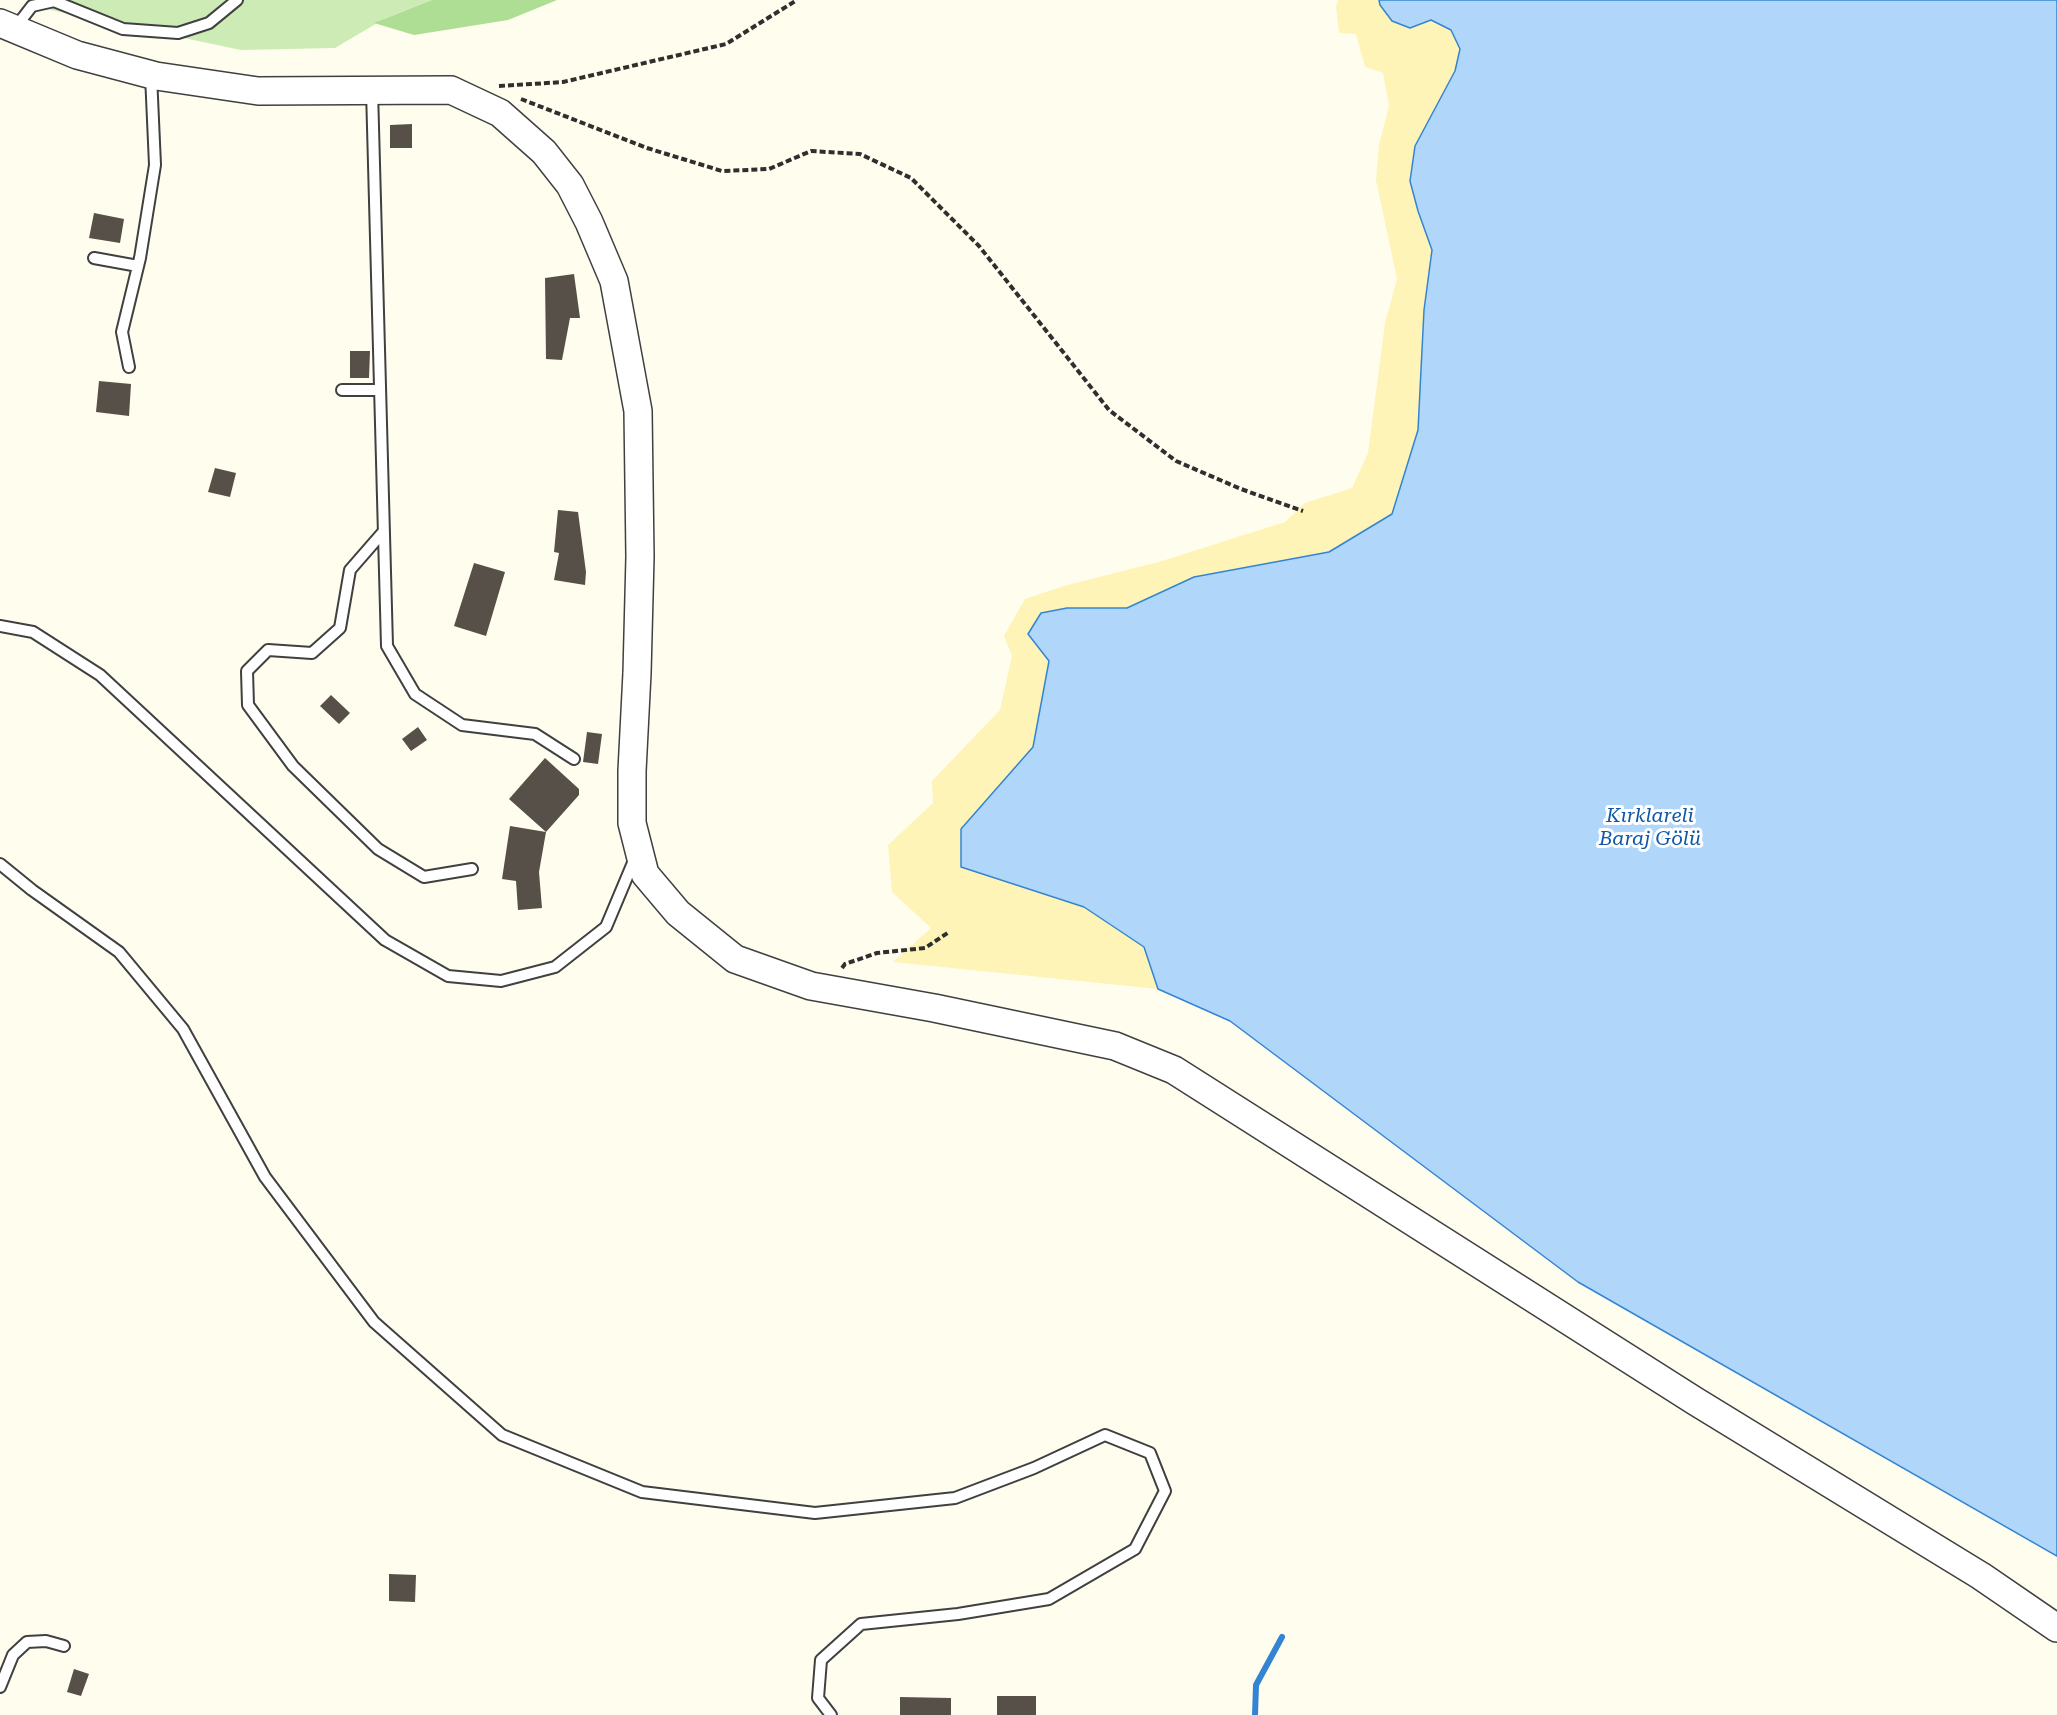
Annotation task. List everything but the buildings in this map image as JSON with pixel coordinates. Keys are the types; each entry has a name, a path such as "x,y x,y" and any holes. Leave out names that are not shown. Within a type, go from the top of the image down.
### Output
{"street":[{"path":"7,26 77,55 151,75 258,91 451,90 500,113 544,152 570,185 589,222 614,281 638,411 640,557 632,823 645,874 678,913 735,959 811,986 934,1008 1115,1046 1174,1070 1695,1401 1981,1576 2057,1628"}],"lane":[{"path":"7,26 32,6 54,1 123,29 178,33 209,23 237,0"},
{"path":"129,367 123,332 138,266 155,165 151,75"},
{"path":"372,90 387,646 415,694 462,725 535,734 574,759"},
{"path":"94,258 138,266"},
{"path":"342,390 380,390"},
{"path":"384,531 350,570 340,628 312,653 268,650 247,671 248,705 293,766 378,849 424,877 472,869"},
{"path":"0,626 33,632 100,675 385,940 448,976 501,981 555,968 606,927 639,850"},
{"path":"0,864 32,890 119,952 183,1029 265,1177 374,1322 502,1435 642,1492 815,1513 955,1498 1034,1468 1105,1435 1150,1453 1165,1491 1135,1549 1049,1599 957,1614 861,1624 821,1660 818,1698 831,1715"},
{"path":"0,1687 14,1655 27,1642 46,1641 64,1646"}],"path":[{"path":"500,91 490,87 563,82 726,44 797,0"},
{"path":"511,95 647,148 722,171 769,170 811,151 860,154 911,178 979,246 1109,410 1176,461 1241,489 1303,511"},
{"path":"822,988 845,964 877,953 925,948 949,932"}],"green space":[{"path":"35,0 432,0 384,19 335,48 241,50 32,6"},
{"path":"432,0 557,0 508,20 414,35 374,23"}],"sand":[{"path":"1338,0 1379,0 1380,5 1393,21 1410,28 1431,20 1451,30 1460,49 1455,71 1415,146 1410,181 1432,250 1424,310 1418,430 1392,514 1329,552 1194,577 1127,608 1067,608 1049,661 1033,748 961,829 961,867 1084,907 1144,947 1158,989 893,962 931,928 892,892 888,845 933,803 932,781 1000,710 1012,656 1004,636 1025,599 1064,586 1162,561 1285,522 1305,503 1352,488 1368,453 1385,323 1397,279 1376,180 1379,145 1389,106 1383,73 1365,67 1356,34 1339,33 1336,7"}],"water":[{"name":"Kırklareli Baraj Gölü","path":"1379,0 2057,0 2057,1556 1578,1282 1230,1021 1158,989 1144,947 1084,907 961,867 961,829 1033,747 1049,661 1028,634 1041,613 1067,608 1127,608 1194,577 1329,552 1392,514 1418,430 1424,310 1432,250 1410,181 1415,146 1455,71 1460,49 1451,30 1431,20 1410,28 1392,21"}],"waterway":[{"path":"1255,1715 1256,1685 1282,1637"}]}
